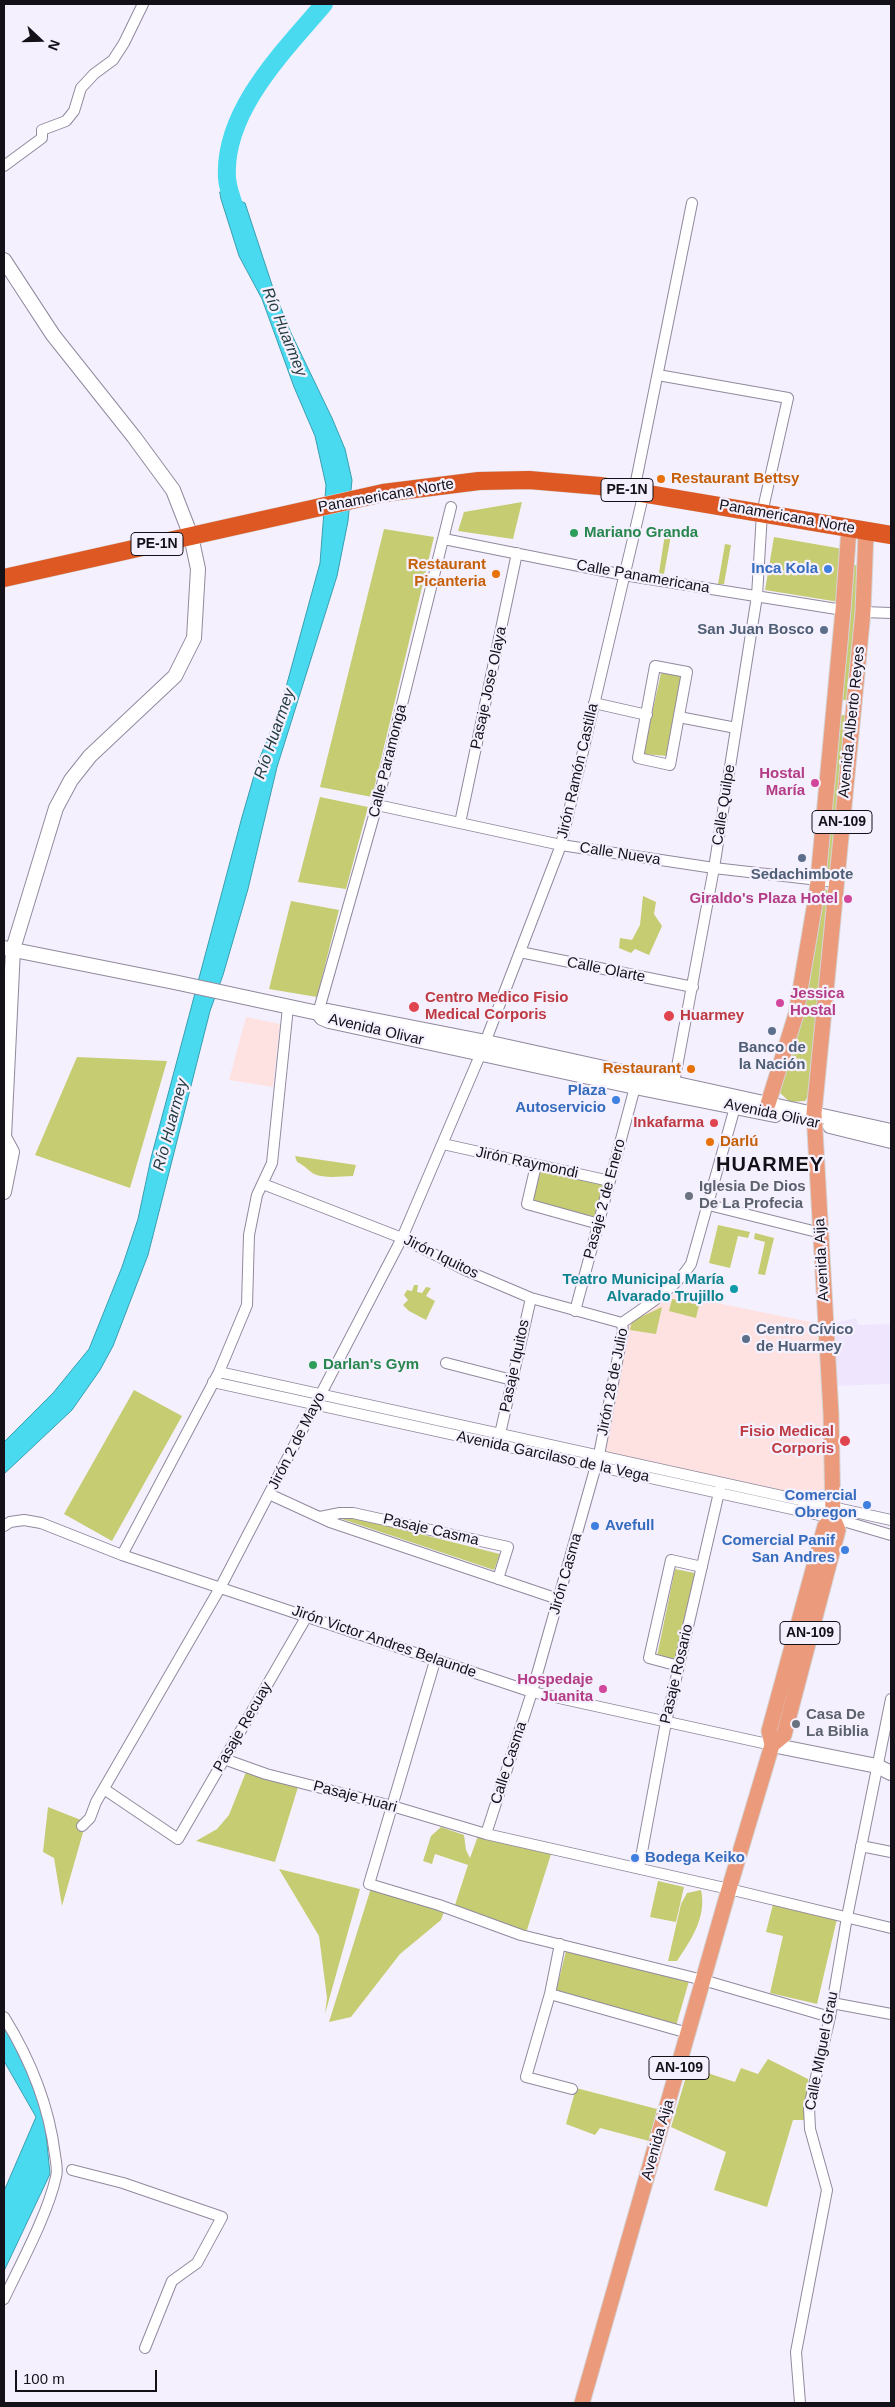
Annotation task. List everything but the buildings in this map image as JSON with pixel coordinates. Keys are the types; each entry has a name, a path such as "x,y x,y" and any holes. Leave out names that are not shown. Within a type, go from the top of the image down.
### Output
{"highway":[{"name":"Panamericana Norte","path":"4,578 360,498 430,486 503,480 579,483 891,535"}],"main road":[{"name":"Avenida Alberto Reyes","path":"768,1104 796,1014 818,880 849,528"},
{"name":"Avenida Alberto Reyes","path":"814,1118 863,612 866,531"},
{"path":"834,706 854,708"},
{"name":"Avenida Aija","path":"584,2397 729,1888 772,1745 784,1735 838,1530 834,1512 814,1118"}],"street":[{"path":"4,166 42,138 42,130 66,121 74,110 81,88 94,74 113,60 124,43 143,4"},
{"name":"Jirón Ramón Castilla","path":"484,1047 561,845 624,575 658,375 692,203"},
{"path":"4,260 53,335 134,437 173,490 191,536 198,569 194,638 175,676 90,756 71,780 56,808 8,949 4,1137 12,1152 4,1192"},
{"name":"Calle Quilpe","path":"658,375 788,398 762,513 757,596 714,868 673,1088"},
{"name":"Calle Paramonga","path":"318,1013 377,805 451,507"},
{"name":"Calle Panamericana","path":"444,539 624,575 843,610"},
{"name":"Pasaje Jose Olaya","path":"460,822 517,553"},
{"path":"863,612 891,613"},
{"path":"655,666 688,672 680,717 670,765 638,758 655,666"},
{"path":"594,703 647,715"},
{"path":"680,717 736,728"},
{"name":"Calle Nueva","path":"377,805 561,845 714,868 836,882"},
{"name":"Avenida Olivar","path":"8,949 189,984 318,1013 322,1018 329,1021 484,1047 814,1118 891,1131"},
{"name":"Calle Olarte","path":"520,952 693,987"},
{"path":"122,1556 219,1372 247,1305 249,1235 257,1195 272,1163 288,1007"},
{"name":"Avenida Olivar","path":"484,1047 635,1087 673,1088"},
{"name":"Jirón 2 de Mayo","path":"82,1826 90,1818 104,1789 220,1588 402,1238 484,1047"},
{"name":"Pasaje 2 de Enero","path":"575,1311 635,1087"},
{"name":"Avenida Olivar","path":"737,1102 768,1104 891,1141"},
{"name":"Jirón 28 de Julio","path":"599,1455 622,1323 680,1280 691,1264 737,1102"},
{"name":"Jirón Raymondi","path":"443,1144 610,1181"},
{"path":"536,1165 527,1204 599,1224"},
{"name":"Jirón Iquitos","path":"263,1184 402,1238 465,1270 531,1298 622,1323"},
{"path":"709,1205 821,1233"},
{"name":"Pasaje Iquitos","path":"500,1434 531,1298"},
{"path":"446,1363 512,1380"},
{"name":"Avenida Garcilaso de la Vega","path":"219,1372 318,1400 596,1467 719,1493 891,1520"},
{"name":"Avenida Garcilaso de la Vega","path":"213,1382 500,1434 722,1482 834,1512 891,1535"},
{"name":"Jirón Casma","path":"532,1692 599,1455"},
{"name":"Pasaje Rosario","path":"639,1868 666,1722 722,1482"},
{"name":"Pasaje Casma","path":"269,1494 320,1517 558,1599"},
{"name":"Pasaje Casma","path":"320,1517 353,1512 508,1547 498,1579"},
{"name":"Jirón Victor Andres Belaunde","path":"4,1526 10,1522 24,1520 41,1522 122,1556 532,1692 772,1745"},
{"path":"679,1666 649,1658 671,1560 702,1567"},
{"name":"Pasaje Recuay","path":"104,1789 178,1839 307,1616"},
{"path":"435,1661 369,1884 439,1905 521,1935 703,1980 830,2017"},
{"name":"Calle Casma","path":"486,1834 532,1692"},
{"name":"Calle MIguel Grau","path":"800,2403 796,2352 827,2190 810,2129 809,2107 830,2017 847,1917 891,1699"},
{"path":"772,1745 877,1766 891,1773"},
{"name":"Pasaje Huari","path":"224,1759 266,1774 392,1806 486,1834 729,1888 891,1928"},
{"path":"877,1766 891,1761"},
{"path":"861,1846 891,1852"},
{"path":"560,1944 550,1994 526,2077 572,2089"},
{"path":"550,1994 688,2033"},
{"path":"832,2003 891,2014"},
{"path":"4,2017 13,2031 45,2101 52,2127 57,2176 37,2228 4,2300"},
{"path":"72,2170 123,2183 222,2217 197,2262 172,2281 145,2348"}],"shaded area":[{"path":"246,1017 280,1024 273,1087 229,1080"},
{"path":"673,1294 825,1325 829,1499 728,1480 606,1452 629,1318"},
{"path":"856,1318 858,1325 891,1324 891,1384 832,1386 831,1342 836,1341 834,1334 831,1335 829,1324"}],"green space":[{"path":"522,502 513,539 458,531 464,512"},
{"path":"384,529 434,537 372,797 320,787"},
{"path":"665,534 671,535 664,574 659,573"},
{"path":"774,537 843,549 839,602 765,590"},
{"path":"725,544 731,545 724,584 718,584"},
{"path":"853,564 860,567 849,693 847,699 842,701"},
{"path":"661,673 681,676 668,756 643,754"},
{"path":"840,715 845,715 848,720 831,874 828,876 823,873"},
{"path":"320,797 368,807 346,889 298,882"},
{"path":"825,889 830,892 814,1088 805,1101 790,1102 780,1093 779,1084 822,892"},
{"path":"643,896 656,902 654,914 662,926 649,955 635,949 631,953 619,948 620,938 632,940 640,925"},
{"path":"291,901 339,910 317,997 269,989"},
{"path":"77,1057 167,1061 130,1188 35,1155"},
{"path":"295,1156 356,1165 353,1176 323,1176 314,1174 297,1162"},
{"path":"541,1170 605,1183 596,1217 532,1202"},
{"path":"718,1225 750,1232 748,1238 738,1236 730,1268 709,1263"},
{"path":"755,1233 774,1238 765,1275 758,1274 765,1242 754,1239"},
{"path":"414,1285 418,1285 417,1292 422,1293 426,1287 431,1288 426,1296 435,1301 426,1320 409,1311 403,1305 408,1300 404,1295 407,1290 412,1291"},
{"path":"672,1299 699,1305 696,1318 669,1311"},
{"path":"662,1307 656,1334 630,1330 632,1321"},
{"path":"134,1390 182,1416 112,1541 64,1514"},
{"path":"356,1518 500,1554 494,1570 342,1519"},
{"path":"675,1569 695,1573 675,1659 657,1656"},
{"path":"246,1772 298,1787 275,1862 196,1841 217,1829 229,1815"},
{"path":"48,1807 86,1822 62,1906 54,1858 43,1852"},
{"path":"441,1827 464,1835 466,1850 470,1858 478,1836 552,1851 526,1933 455,1905 468,1865 435,1854 432,1864 423,1861 431,1836"},
{"path":"279,1869 360,1889 325,2014 327,1998 319,1936"},
{"path":"658,1881 684,1887 676,1922 650,1917"},
{"path":"371,1888 444,1912 441,1920 400,1954 351,2017 329,2022"},
{"path":"701,1890 702,1910 696,1928 688,1945 677,1961 668,1961 681,1904 687,1893"},
{"path":"773,1904 837,1919 817,2004 770,1993 783,1936 766,1932"},
{"path":"566,1951 689,1981 676,2026 556,1991"},
{"path":"768,2059 808,2079 810,2092 807,2120 793,2120 767,2207 714,2190 726,2152 671,2127 689,2067 735,2082 741,2068 758,2074"},
{"path":"576,2088 657,2109 649,2141 600,2128 595,2135 566,2124"}],"water":[{"name":"Río Huarmey","path":"220,192 245,203 274,291 291,333 345,449 352,480 348,521 337,576 277,767 248,889 223,975 210,1011 148,1255 113,1346 100,1370 72,1410 4,1474 4,1442 53,1393 89,1349 122,1267 138,1219 151,1158 242,817 258,762 280,709 320,563 326,485 315,436 294,387 262,299 239,256"},
{"path":"4,2024 43,2104 50,2174 4,2271 4,2191 36,2117 4,2061"}],"waterway":[{"name":"Río Huarmey","path":"239,219 230,194 227,178 228,153 235,129 245,106 259,84 291,42 324,4"}],"place":[{"name":"Restaurant Bettsy","path":"661,479"},
{"name":"Mariano Granda","path":"574,533"},
{"name":"Inca Kola","path":"828,569"},
{"name":"Restaurant Picanteria","path":"496,574"},
{"name":"San Juan Bosco","path":"824,630"},
{"name":"Hostal María","path":"815,783"},
{"name":"Sedachimbote","path":"802,858"},
{"name":"Giraldo's Plaza Hotel","path":"848,899"},
{"name":"Jessica Hostal","path":"780,1003"},
{"name":"Centro Medico Fisio Medical Corporis","path":"414,1007"},
{"name":"Huarmey","path":"669,1016"},
{"name":"Banco de la Nación","path":"772,1031"},
{"name":"Restaurant","path":"691,1069"},
{"name":"Plaza Autoservicio","path":"616,1100"},
{"name":"Inkafarma","path":"714,1123"},
{"name":"Darlú","path":"710,1142"},
{"name":"Iglesia De Dios De La Profecia","path":"689,1196"},
{"name":"Teatro Municipal María Alvarado Trujillo","path":"734,1289"},
{"name":"Centro Cívico de Huarmey","path":"746,1339"},
{"name":"Darlan's Gym","path":"313,1365"},
{"name":"Fisio Medical Corporis","path":"845,1441"},
{"name":"Comercial Obregon","path":"867,1505"},
{"name":"Avefull","path":"595,1526"},
{"name":"Comercial Panif San Andres","path":"845,1550"},
{"name":"Hospedaje Juanita","path":"603,1689"},
{"name":"Casa De La Biblia","path":"796,1724"},
{"name":"Bodega Keiko","path":"635,1858"}],"district":[{"name":"HUARMEY","path":"770,1165"}]}
